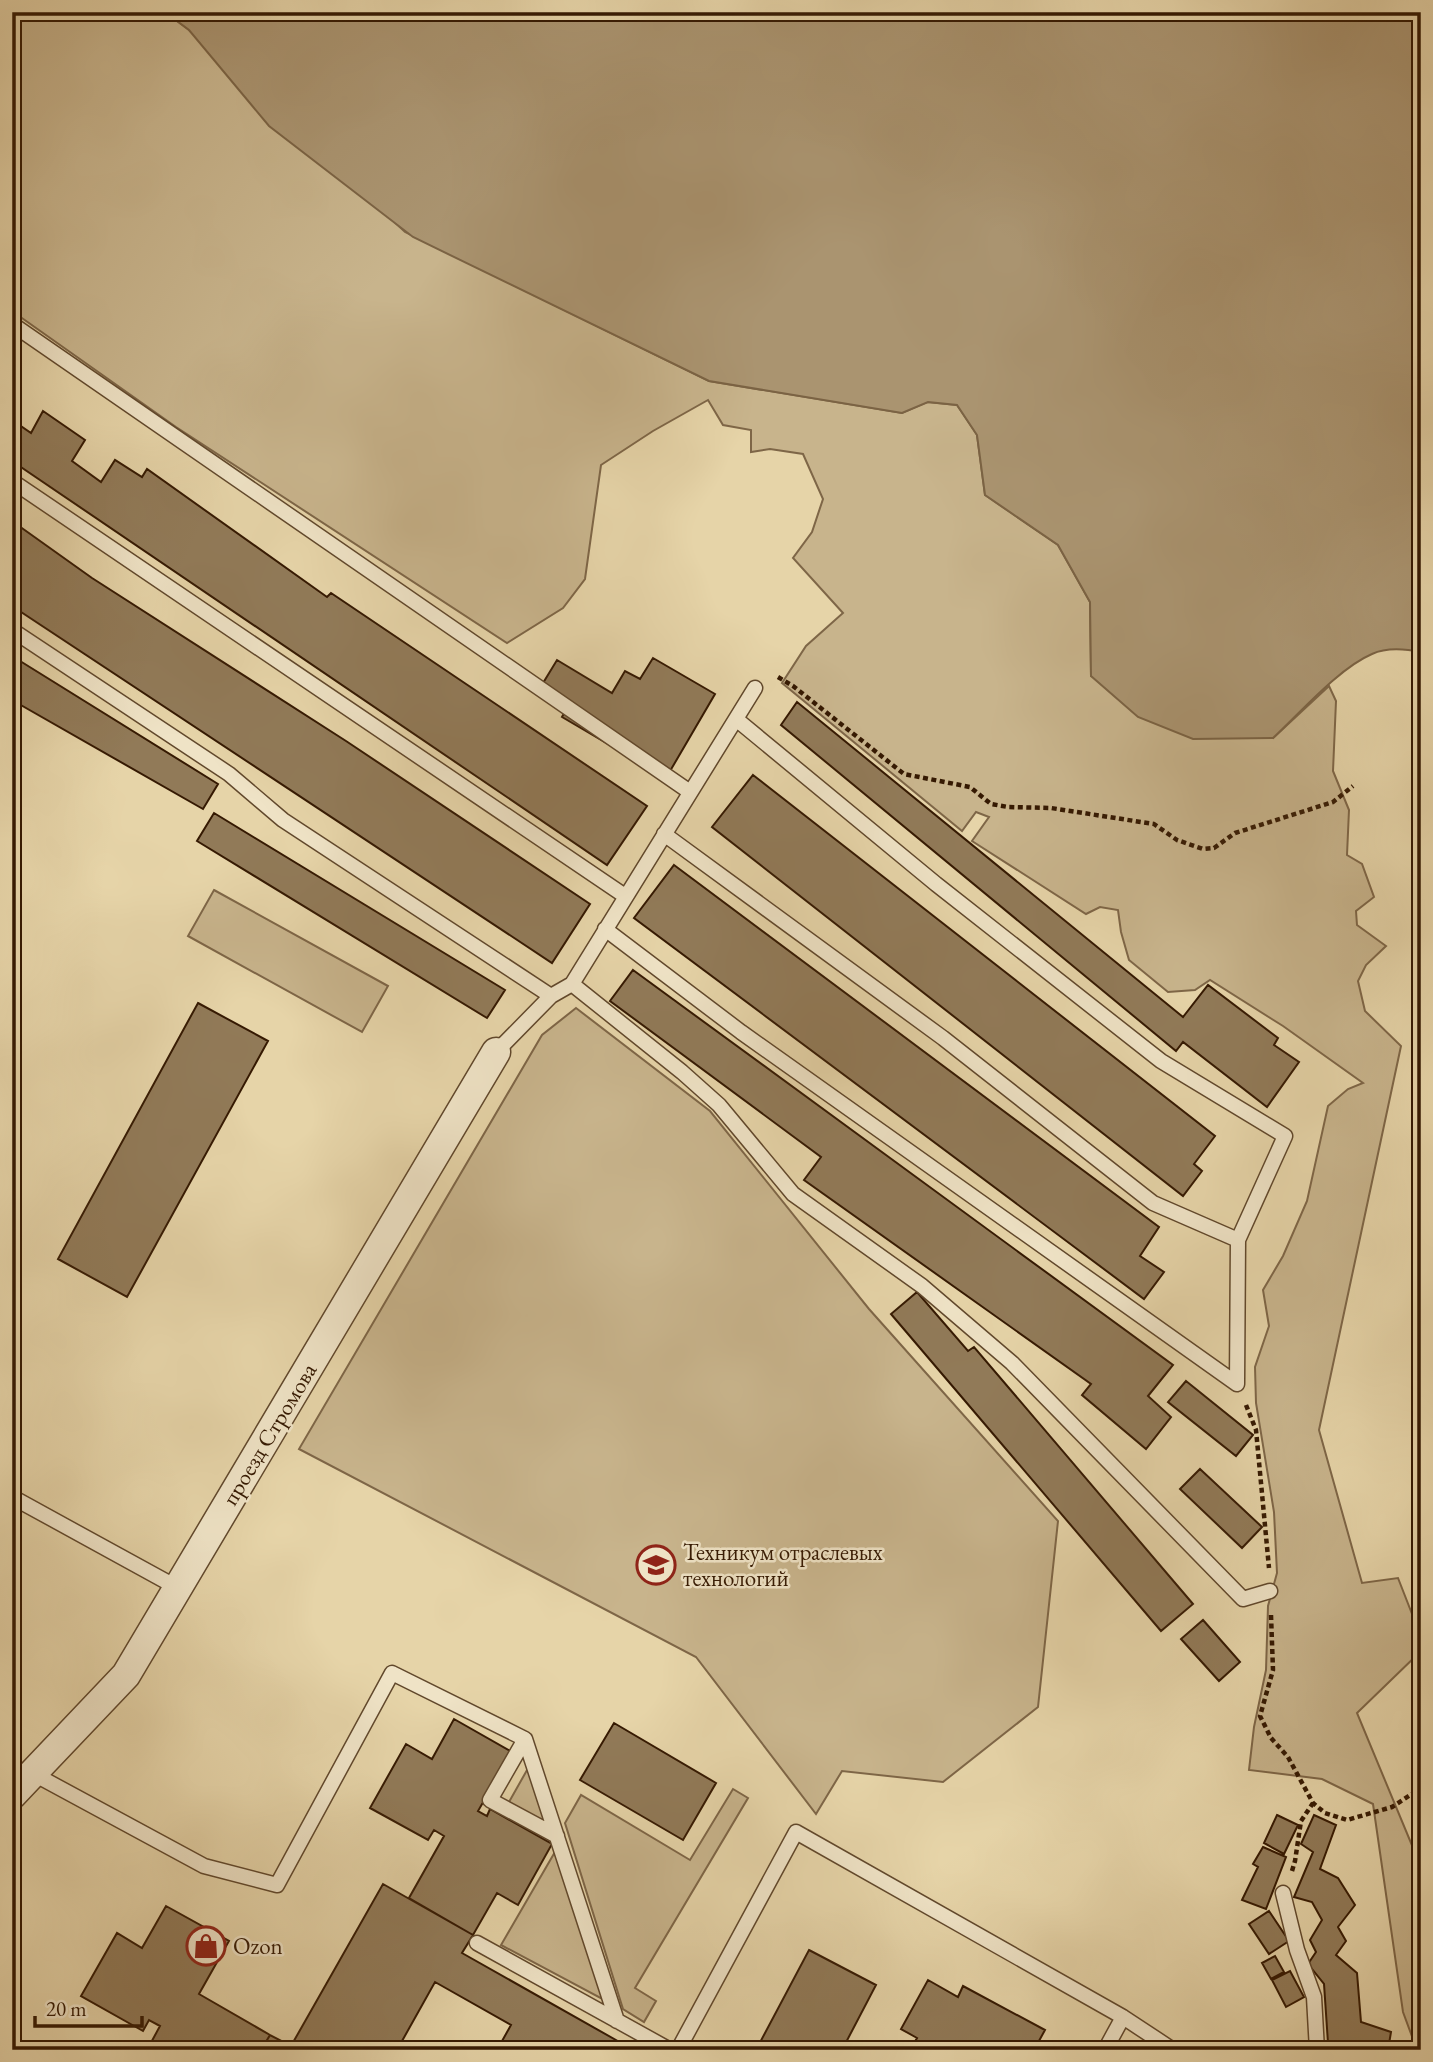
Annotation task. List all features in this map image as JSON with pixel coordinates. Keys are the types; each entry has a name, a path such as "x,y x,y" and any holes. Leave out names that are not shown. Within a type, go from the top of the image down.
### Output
{"street":[{"name":"проезд Стромова","path":"12,1795 126,1675 496,1052"}],"lane":[{"path":"12,324 690,792"},
{"path":"12,481 625,896"},
{"path":"12,630 229,774 283,820 551,996"},
{"path":"496,1052 551,996 572,984 755,688"},
{"path":"605,929 741,1032 1237,1384 1238,1240 1285,1136 1161,1060 936,884 736,719"},
{"path":"664,834 943,1038 1153,1203 1238,1240"},
{"path":"572,984 719,1105 793,1194 922,1286 1012,1363 1243,1600 1270,1591"},
{"path":"12,1497 178,1588"},
{"path":"32,1773 204,1866 277,1885 392,1673 526,1739 617,2021"},
{"path":"526,1739 491,1800 557,1836"},
{"path":"678,2050 796,1832 1122,2017 1173,2050"},
{"path":"1283,1893 1297,1950 1314,1997 1317,2050"},
{"path":"477,1943 670,2050"},
{"path":"1105,2050 1122,2017"}],"path":[{"path":"755,688 773,674 793,686 904,775 970,787 991,804 1008,807 1051,807 1154,824 1177,841 1203,849 1214,848 1235,833 1332,802 1353,786"},
{"path":"1325,1813 1347,1820 1392,1807 1421,1788"},
{"path":"1283,1893 1295,1861 1301,1821 1313,1803"}],"shaded area":[{"path":"12,12 165,12 189,30 405,232 709,381 902,413 927,402 957,405 977,435 985,495 1058,545 1090,602 1091,676 1273,738 1329,686 1336,701 1333,771 1349,810 1347,855 1362,864 1374,897 1356,911 1357,925 1386,946 1366,965 1358,981 1365,1011 1401,1046 1319,1430 1362,1583 1398,1578 1421,1637 1421,1651 1357,1713 1421,1867 1421,2050 1417,2050 1403,2012 1373,1804 1322,1779 1249,1770 1254,1727 1266,1670 1268,1606 1277,1573 1274,1512 1256,1403 1255,1367 1269,1326 1263,1290 1283,1256 1307,1201 1328,1106 1348,1089 1363,1083 1283,1026 1210,980 1195,990 1168,992 1129,960 1118,910 1100,907 1086,914 972,841 989,817 976,812 962,831 782,683 806,646 843,613 793,558 812,532 823,499 803,454 770,449 751,452 751,430 723,425 708,400 653,431 601,465 585,579 563,608 507,643 176,427 12,311"},
{"path":"165,12 1421,12 1421,652 1384,650 1359,661 1333,680 1273,738 1193,739 1138,717 1091,676 1090,602 1058,545 985,495 977,435 957,405 928,402 902,413 709,381 413,237 269,126 189,30"},
{"path":"214,890 388,986 362,1032 188,936"},
{"path":"576,1008 710,1111 869,1309 1058,1521 1038,1707 943,1782 842,1771 816,1814 696,1657 299,1449 542,1035"},
{"path":"531,1763 551,1826 509,1802"},
{"path":"733,1789 748,1798 635,1988 656,2001 644,2022 623,2009 565,1823 581,1795 690,1860"},
{"path":"559,1845 608,2002 501,1945"}],"building":[{"path":"43,411 85,440 72,461 101,482 115,460 142,477 147,469 327,597 331,593 647,806 607,865 12,461 12,420 31,433"},
{"path":"12,521 92,578 346,741 590,904 552,963 12,606"},
{"path":"12,656 218,784 203,809 12,700"},
{"path":"653,658 715,694 666,778 562,717 566,710 537,693 557,660 612,693 625,671 640,679"},
{"path":"797,702 1183,1017 1208,985 1278,1038 1274,1045 1299,1062 1267,1107 1183,1042 1176,1051 781,725"},
{"path":"753,775 1215,1136 1194,1164 1202,1171 1183,1196 712,827"},
{"path":"214,813 505,990 487,1018 197,841"},
{"path":"674,865 1159,1227 1140,1256 1164,1272 1144,1299 634,918"},
{"path":"633,970 1173,1365 1148,1396 1171,1417 1146,1449 1082,1395 1091,1384 804,1180 821,1157 610,1001"},
{"path":"198,1003 268,1041 127,1297 58,1259"},
{"path":"917,1292 968,1351 974,1347 1193,1604 1161,1631 891,1314"},
{"path":"1186,1381 1253,1435 1236,1456 1168,1402"},
{"path":"1200,1469 1262,1527 1242,1548 1180,1489"},
{"path":"1203,1620 1240,1662 1219,1681 1181,1639"},
{"path":"454,1719 512,1752 478,1811 487,1816 490,1809 552,1844 518,1905 497,1893 473,1935 409,1898 444,1836 434,1830 428,1840 370,1808 406,1744 432,1759"},
{"path":"614,1723 716,1783 683,1840 580,1780"},
{"path":"1277,1815 1298,1825 1284,1854 1264,1843"},
{"path":"1314,1815 1336,1825 1320,1869 1338,1878 1355,1905 1338,1927 1346,1941 1336,1955 1357,1973 1361,2022 1391,2032 1388,2050 1358,2050 1328,2043 1324,1984 1308,1964 1316,1952 1310,1940 1322,1920 1312,1902 1294,1897 1313,1852 1301,1844"},
{"path":"1263,1847 1286,1857 1266,1909 1242,1900 1258,1867 1253,1864"},
{"path":"383,1884 473,1935 462,1953 623,2044 619,2050 497,2050 511,2025 435,1982 397,2050 261,2050 270,2035 291,2046"},
{"path":"166,1906 229,1941 199,1994 270,2035 261,2050 147,2050 160,2026 149,2020 143,2031 81,1996 117,1933 142,1948"},
{"path":"1269,1911 1289,1941 1269,1954 1249,1924"},
{"path":"809,1950 876,1985 842,2050 756,2050"},
{"path":"1275,1956 1284,1972 1271,1979 1262,1963"},
{"path":"1290,1971 1304,1997 1286,2007 1272,1980"},
{"path":"928,1980 958,1997 963,1986 1045,2030 1034,2050 910,2050 917,2038 901,2029"}],"place":[{"name":"Техникум отраслевых технологий","path":"656,1565"},
{"name":"Ozon","path":"206,1946"}]}
